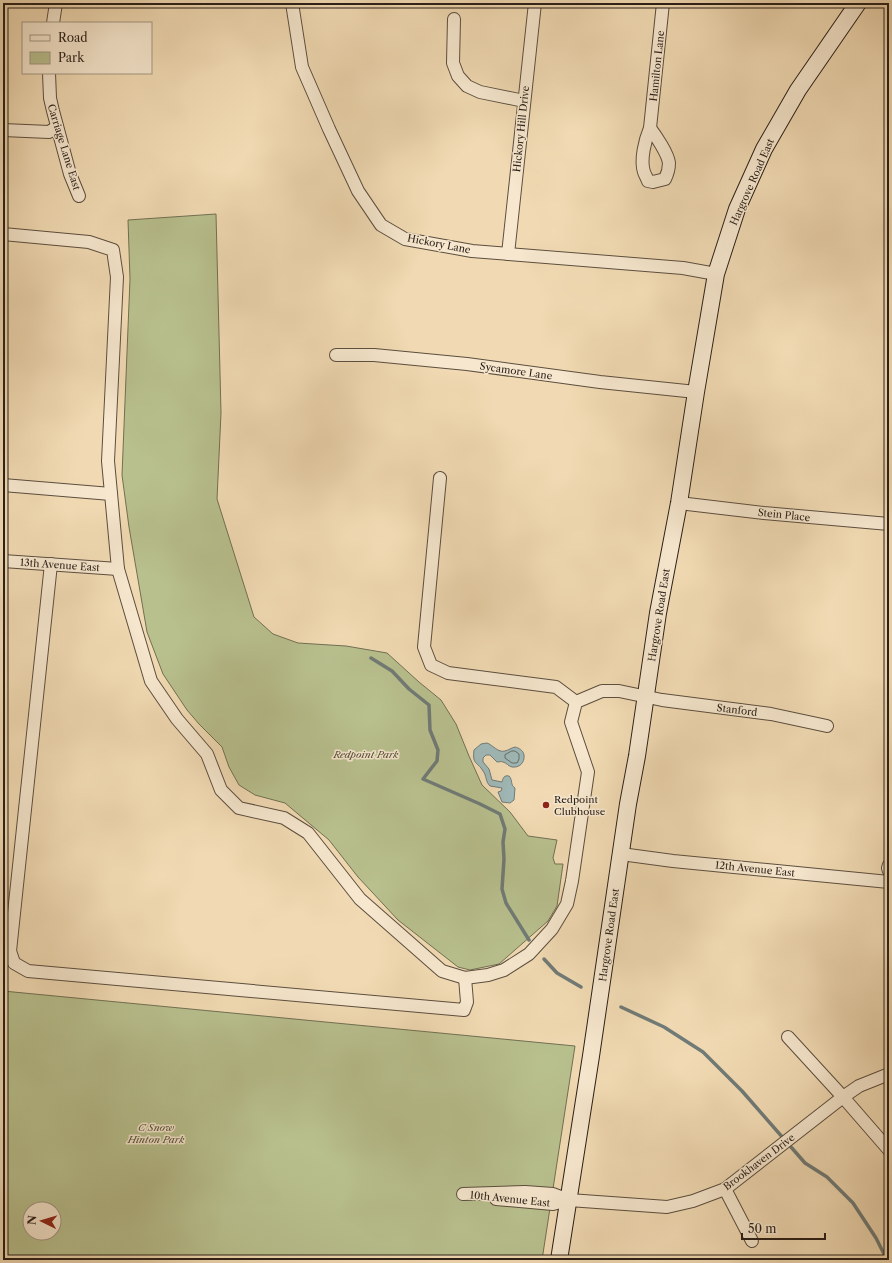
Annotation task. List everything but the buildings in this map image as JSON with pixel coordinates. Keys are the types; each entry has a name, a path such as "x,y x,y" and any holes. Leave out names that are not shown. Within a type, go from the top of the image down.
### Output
{"main road":[{"name":"Hargrove Road East","path":"558,1260 569,1200 658,613 716,274 737,209 764,148 798,90 858,3"}],"street":[{"path":"53,22 56,3"},
{"name":"Hickory Lane","path":"292,3 302,67 328,129 358,191 381,225 405,239 472,251 683,268 716,274"},
{"name":"Hickory Hill Drive","path":"508,254 535,3"},
{"name":"Hamilton Lane","path":"650,128 663,3"},
{"path":"454,19 453,63 458,76 467,86 480,92 524,101"},
{"name":"Carriage Lane East","path":"49,74 50,98 57,127 70,174 80,196"},
{"path":"3,130 49,132 57,127"},
{"path":"3,234 89,242 113,250 117,277 108,461 118,569 151,681 176,719 207,754 220,790 239,808 284,818 308,833 360,899 442,971 465,978 488,975 504,970 529,954 552,929 567,904 572,881 588,772 570,722 576,702 556,687 448,673 431,665 424,647 440,478"},
{"name":"Sycamore Lane","path":"336,356 374,355 460,363 600,382 696,392"},
{"path":"3,485 111,494"},
{"name":"Stein Place","path":"678,503 764,513 889,524"},
{"name":"13th Avenue East","path":"3,561 118,569"},
{"path":"51,564 10,952 14,962 28,971 464,1010 467,1002 465,978"},
{"name":"Stanford","path":"576,702 602,691 619,691 646,697 771,714 827,726"},
{"name":"12th Avenue East","path":"621,854 674,861 889,882"},
{"path":"889,864 889,871"},
{"path":"788,1037 889,1150"},
{"name":"Brookhaven Drive","path":"569,1200 667,1207 693,1201 725,1188 843,1097 859,1086 889,1074"},
{"path":"725,1188 752,1241"},
{"name":"10th Avenue East","path":"525,1192 553,1194 569,1200 553,1204 463,1194 525,1192"}],"green space":[{"name":"Redpoint Park","path":"216,214 221,413 217,499 254,617 273,634 298,643 346,646 387,653 441,700 456,724 482,785 510,812 528,836 557,840 553,858 555,864 563,864 557,906 548,921 499,964 470,970 458,967 398,920 358,877 329,840 285,803 255,795 239,785 229,767 222,747 187,710 163,674 147,632 129,527 122,475 130,279 128,220"},
{"name":"C Snow Hinton Park","path":"3,991 575,1046 542,1260 3,1260"}],"water":[{"path":"487,743 500,751 505,751 515,747 523,753 524,760 519,766 515,767 511,767 506,763 497,762 490,755 486,755 483,758 483,762 489,769 492,780 502,782 505,776 509,776 515,788 514,800 510,803 502,802 498,792 501,791 502,788 490,786 481,768 474,761 474,750 481,744"}],"waterway":[{"path":"371,658 392,671 409,689 429,705 430,730 438,750 437,761 423,779 500,814 505,829 503,842 504,859 502,889 506,903 529,940"},
{"path":"544,959 557,973 581,987"},
{"path":"621,1007 664,1027 703,1052 742,1091 805,1163 827,1177 853,1203 876,1238 887,1260"}],"place":[{"name":"Redpoint Clubhouse","path":"546,805"}]}
